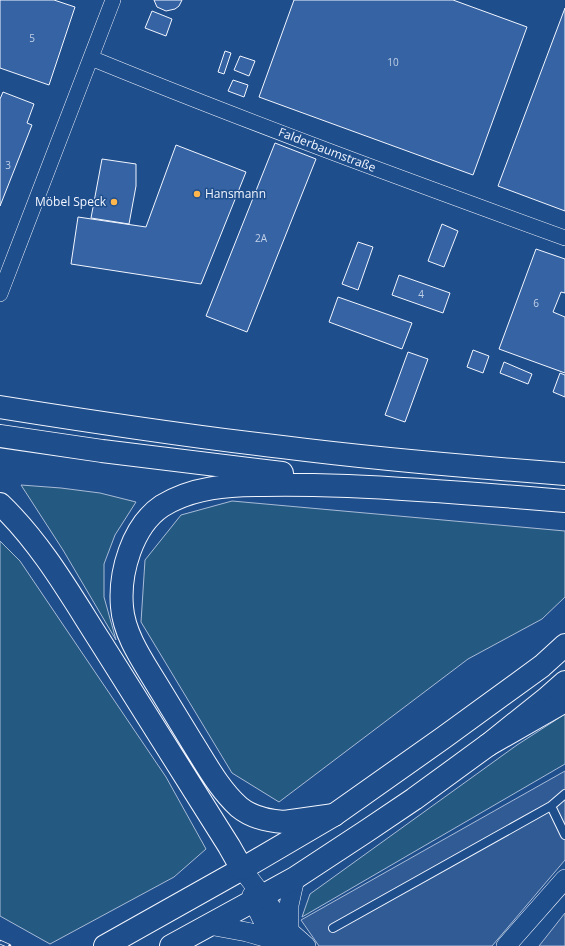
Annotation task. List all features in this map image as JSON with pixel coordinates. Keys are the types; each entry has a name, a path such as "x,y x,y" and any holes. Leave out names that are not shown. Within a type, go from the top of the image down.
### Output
{"main road":[{"path":"0,407 106,424 282,448 473,467 565,474"},
{"path":"0,436 102,451 408,488 565,501"},
{"path":"334,815 284,822 264,820 241,808 226,794 138,653 126,626 122,608 124,570 129,550 138,532 148,519 160,507 189,494 212,488 235,485 294,484 408,488"},
{"path":"0,504 17,521 58,576 155,728 242,869"},
{"path":"105,946 334,815 542,666 565,645"},
{"path":"171,946 294,878 414,799 488,745 565,682"},
{"path":"488,745 565,701"}],"street":[{"path":"0,294 113,0"},
{"name":"Falderbaumstraße","path":"91,58 344,157 565,238"},
{"path":"242,869 282,939"},
{"path":"282,939 294,878"},
{"path":"506,946 565,880"},
{"path":"209,925 282,939 306,946"}],"lane":[{"path":"333,928 551,806 565,794"},
{"path":"551,806 565,835"}],"shaded area":[{"path":"21,485 100,493 136,502 115,535 104,564 104,597 116,640 63,550"},
{"path":"232,501 565,531 565,597 542,619 468,659 279,802 232,773 141,622 145,560 181,515"},
{"path":"0,541 20,561 166,777 206,849 174,877 50,944 0,916"},
{"path":"565,714 565,764 302,917 310,894 517,745"},
{"path":"565,771 565,860 492,946 319,946 301,920"},
{"path":"565,913 565,946 539,946"}],"building":[{"path":"0,0 54,0 75,7 49,85 0,68"},
{"path":"154,0 182,0 179,6 175,9 166,11 157,7"},
{"path":"294,0 453,0 527,27 473,175 259,97"},
{"path":"565,8 565,211 498,186"},
{"path":"152,11 172,19 166,36 145,28"},
{"path":"225,51 231,53 224,74 218,72"},
{"path":"240,56 255,61 249,76 234,70"},
{"path":"233,80 248,85 244,97 228,91"},
{"path":"3,92 34,104 27,123 32,125 0,206 0,99"},
{"path":"275,143 316,159 247,332 206,316"},
{"name":"Hansmann","path":"176,145 246,172 201,284 71,264 78,217 146,227"},
{"name":"Möbel Speck","path":"102,159 136,164 136,186 129,224 91,218"},
{"path":"442,224 458,231 444,267 428,261"},
{"path":"358,242 373,247 358,290 342,284"},
{"path":"536,249 565,259 565,293 561,292 553,312 565,317 565,373 499,349"},
{"path":"399,275 450,293 443,313 392,295"},
{"path":"338,297 412,323 402,349 329,322"},
{"path":"473,350 489,356 483,373 467,367"},
{"path":"408,352 428,359 405,422 385,415"},
{"path":"504,362 532,374 528,384 500,373"},
{"path":"560,373 565,375 565,397 553,392"}],"railway":[{"path":"0,942 9,946"}],"place":[{"name":"Hansmann","path":"197,194"},
{"name":"Möbel Speck","path":"114,202"}]}
